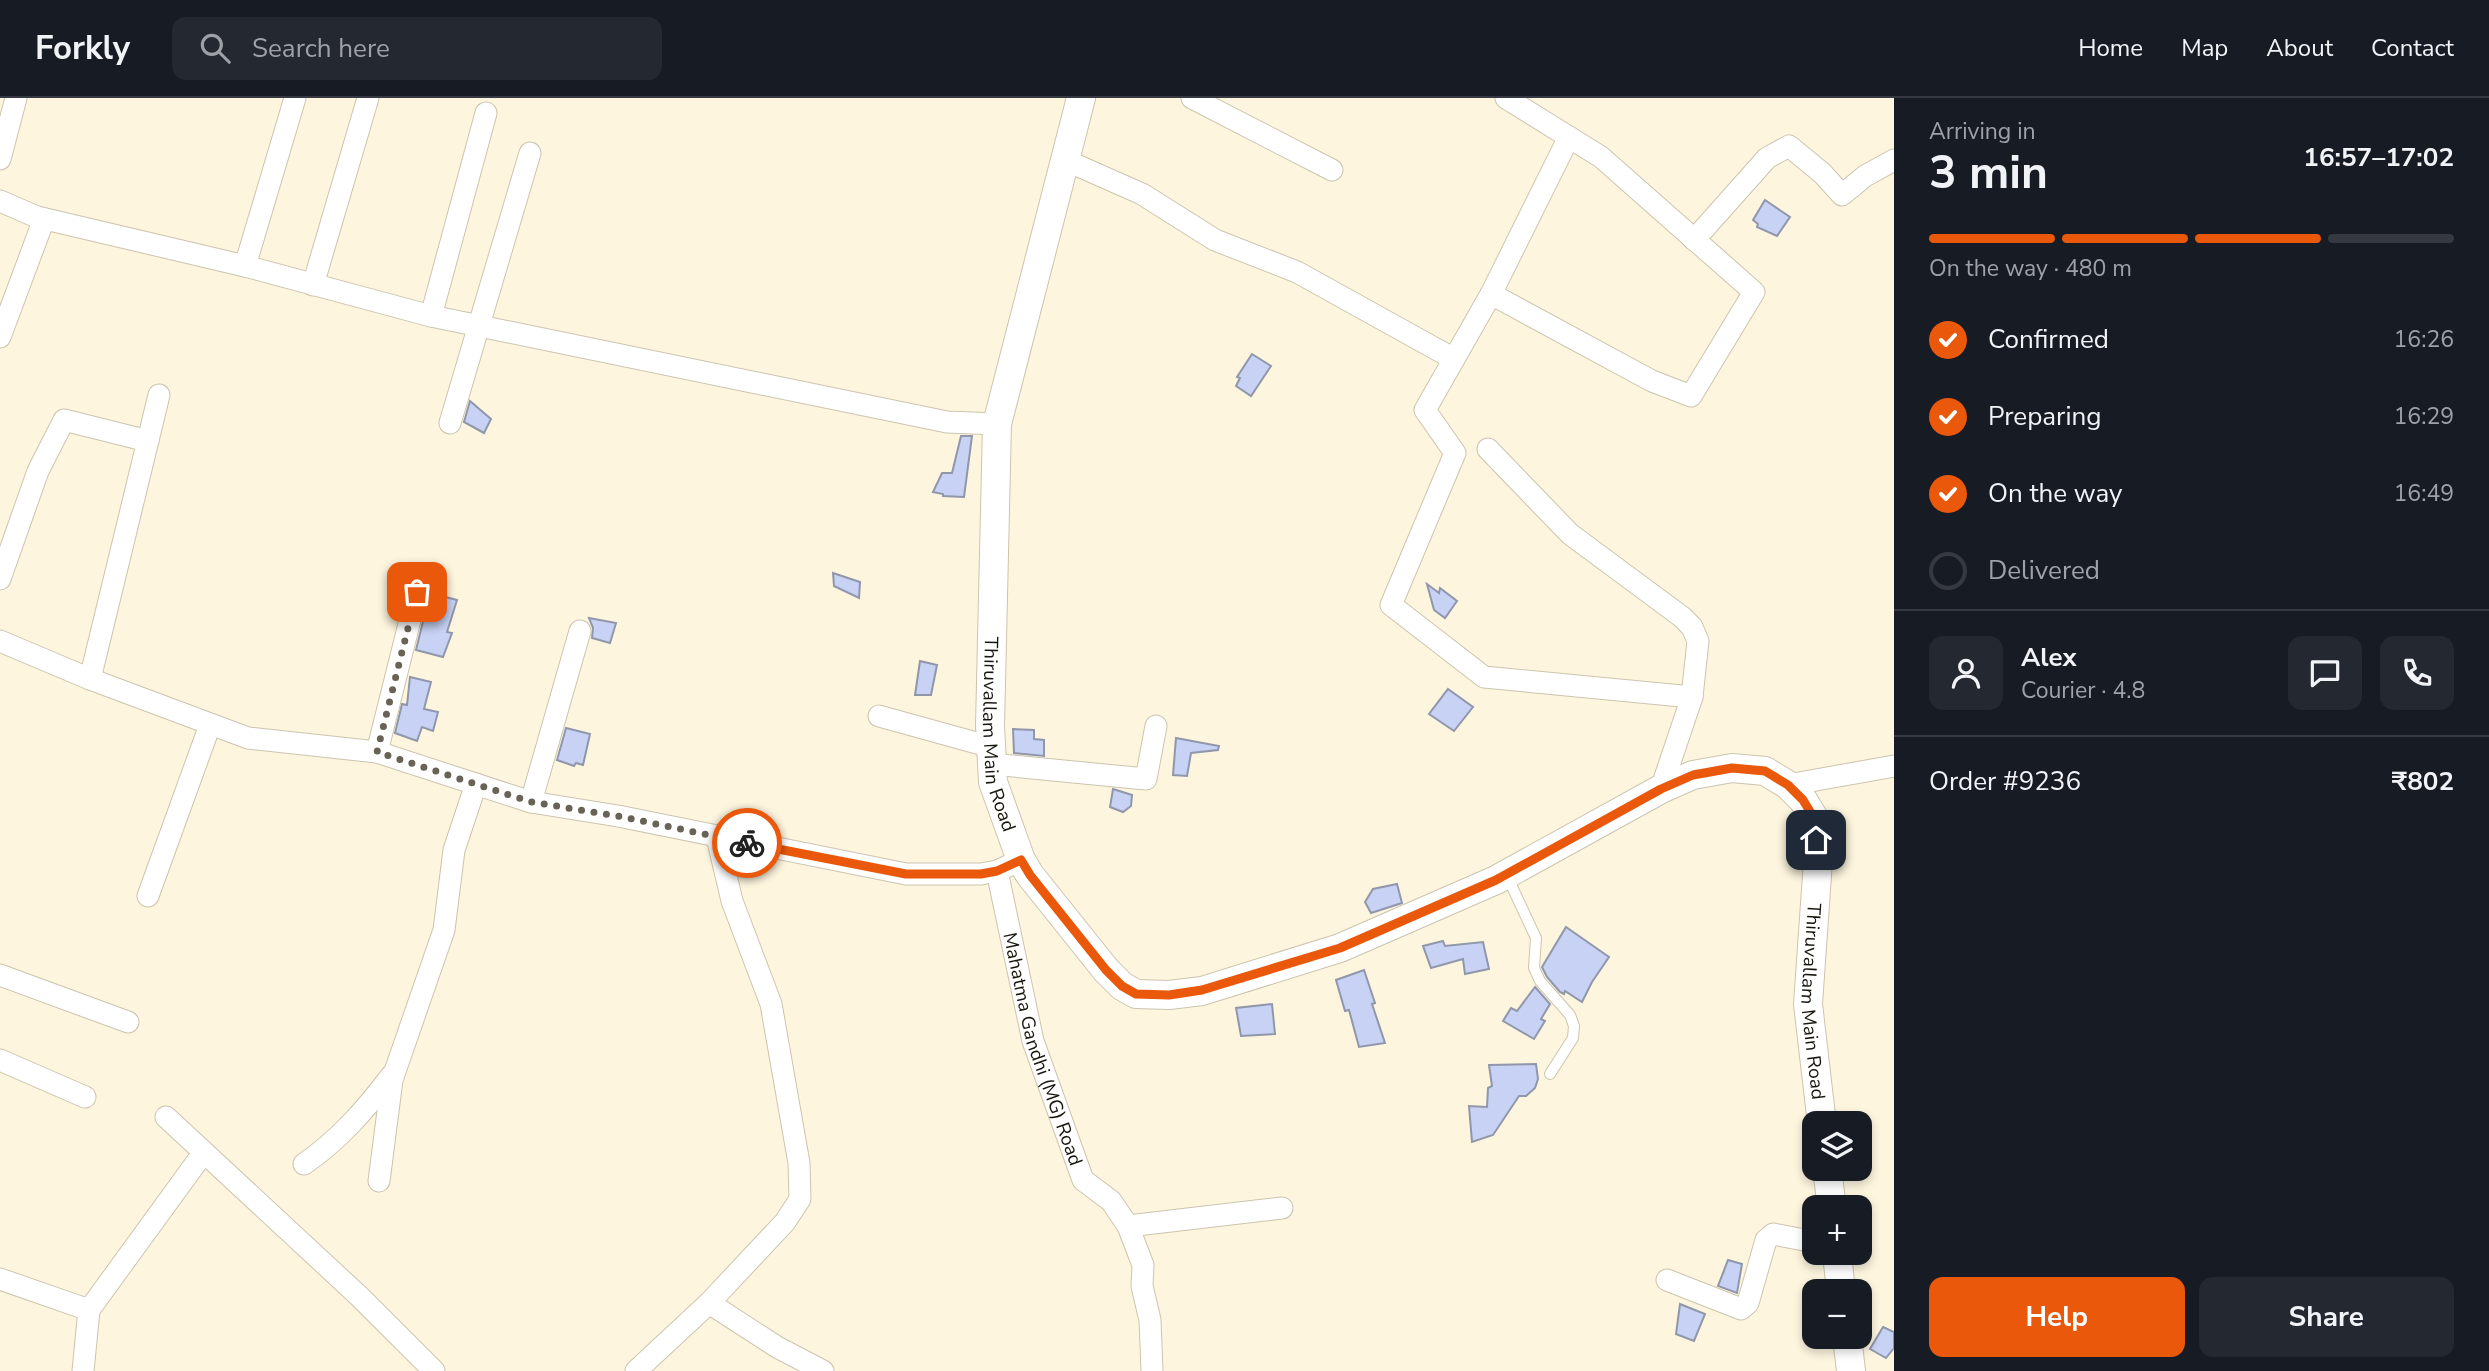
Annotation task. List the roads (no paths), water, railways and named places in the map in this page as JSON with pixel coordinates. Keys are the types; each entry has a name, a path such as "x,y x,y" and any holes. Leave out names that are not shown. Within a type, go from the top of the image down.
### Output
{"main road":[{"name":"Thiruvallam Main Road","path":"1081,98 997,424 991,756 993,782 1009,866 1030,875 1106,970 1122,986 1136,994 1152,996 1202,990 1340,948 1506,874 1661,789 1693,775 1732,768 1765,771 1788,785 1803,800 1814,818 1818,861 1808,1004 1820,1111"},
{"path":"1848,1349 1851,1371"}],"street":[{"path":"0,159 16,98"},
{"path":"245,266 295,98"},
{"path":"313,285 368,98"},
{"path":"1192,98 1332,170"},
{"path":"1491,294 1653,381 1691,396 1754,292 1601,157 1506,98"},
{"path":"431,316 486,113"},
{"path":"1569,137 1491,294 1425,410 1455,453 1391,605 1484,677 1692,696"},
{"path":"1694,240 1768,158 1789,146 1822,173 1842,195 1865,176 1894,160"},
{"path":"450,423 530,153"},
{"path":"1065,160 1142,194 1215,240 1297,272 1454,359"},
{"path":"0,201 44,219 245,266 431,316 947,422 997,424"},
{"path":"0,337 44,219"},
{"path":"90,679 159,395"},
{"path":"0,579 38,471 64,420 148,441"},
{"path":"1488,449 1570,534 1692,627 1698,641 1692,696 1661,789"},
{"path":"377,752 417,592"},
{"path":"531,802 580,631"},
{"path":"0,641 90,679 248,738 377,752 531,802 618,816 906,874 956,875 1009,866"},
{"path":"879,716 991,756 1146,779 1156,726"},
{"path":"148,896 210,725"},
{"path":"1788,785 1894,766"},
{"path":"379,1181 395,1071 444,930 454,850 476,784"},
{"path":"636,1371 709,1303 785,1222 796,1207 801,1189 799,1163 771,1004 732,901 717,837"},
{"name":"Mahatma Gandhi (MG) Road","path":"1009,866 1033,1041 1083,1180 1111,1201 1128,1226 1143,1265 1142,1286 1150,1320 1152,1371"},
{"path":"0,975 128,1022"},
{"path":"0,1060 85,1097"},
{"path":"304,1164 327,1148 367,1108 395,1071"},
{"path":"166,1117 360,1297 433,1371"},
{"path":"83,1371 89,1310 204,1152"},
{"path":"1128,1226 1282,1208"},
{"path":"1667,1280 1741,1309 1748,1303 1768,1237 1773,1234 1802,1240"},
{"path":"0,1279 89,1310"},
{"path":"709,1303 777,1347 823,1371"}],"lane":[{"path":"1506,874 1536,938 1534,968 1541,981 1570,1015 1574,1026 1573,1038 1550,1074"}]}
